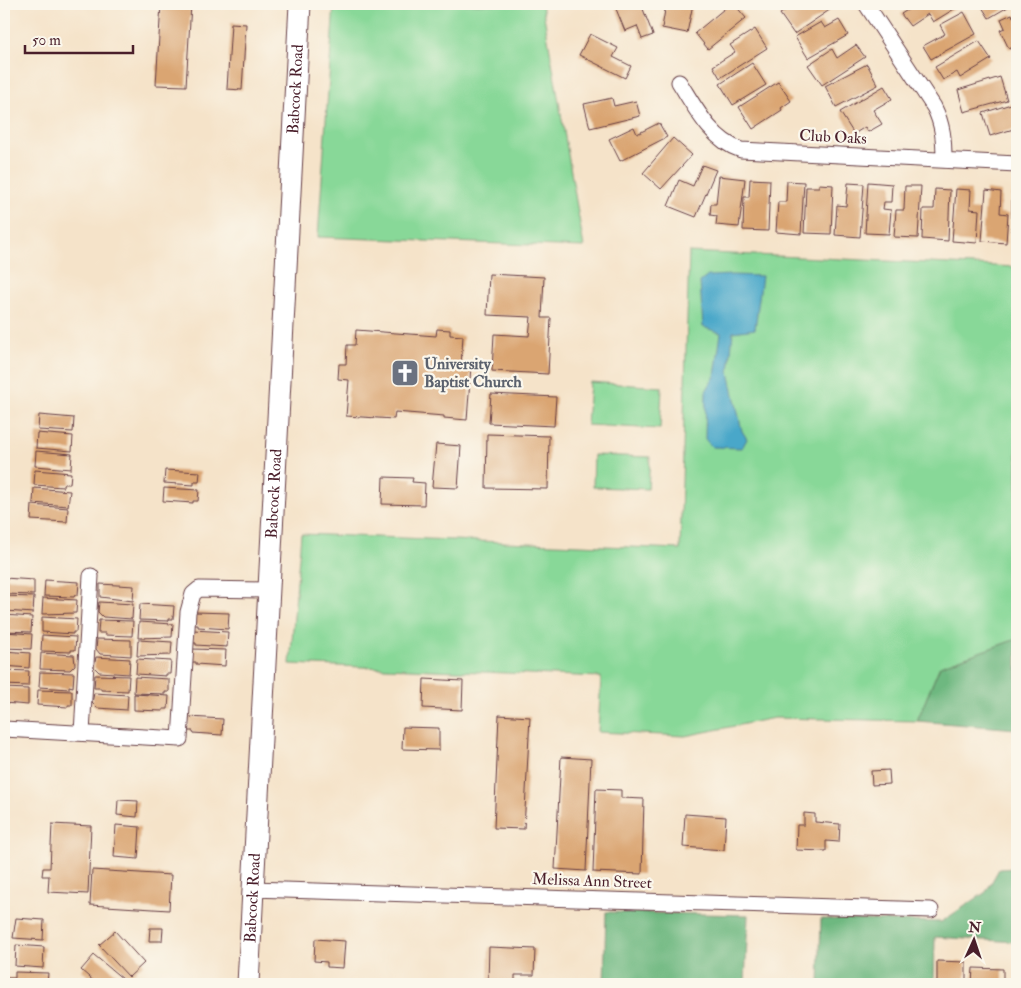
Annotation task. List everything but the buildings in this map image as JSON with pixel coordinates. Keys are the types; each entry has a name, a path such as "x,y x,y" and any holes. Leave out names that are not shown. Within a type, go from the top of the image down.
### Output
{"main road":[{"name":"Babcock Road","path":"248,984 300,4"}],"street":[{"path":"866,4 934,107 941,121 944,140 944,160"},
{"name":"Club Oaks","path":"679,82 710,128 723,141 741,150 1017,164"},
{"path":"82,734 91,576"},
{"path":"4,729 180,739 188,612 192,594 199,589 269,590"},
{"name":"Melissa Ann Street","path":"252,889 931,910"}],"green space":[{"path":"334,4 542,4 584,247 318,237"},
{"path":"689,252 1017,267 1017,639 940,666 917,721 774,718 685,736 598,732 601,677 290,664 301,534 680,549"},
{"path":"590,382 662,387 660,429 587,425"},
{"path":"594,455 650,457 648,489 593,487"},
{"path":"1017,639 1017,729 917,721 940,666"},
{"path":"1017,868 1017,942 935,937 934,984 819,984 821,919 941,922 986,892 999,869"},
{"path":"606,912 748,915 745,984 604,984"}],"water":[{"path":"708,276 762,276 755,329 733,332 729,372 742,431 747,439 742,448 712,447 705,439 706,391 715,376 721,333 703,327 700,282"}],"place":[{"name":"University Baptist Church","path":"405,373"}]}
